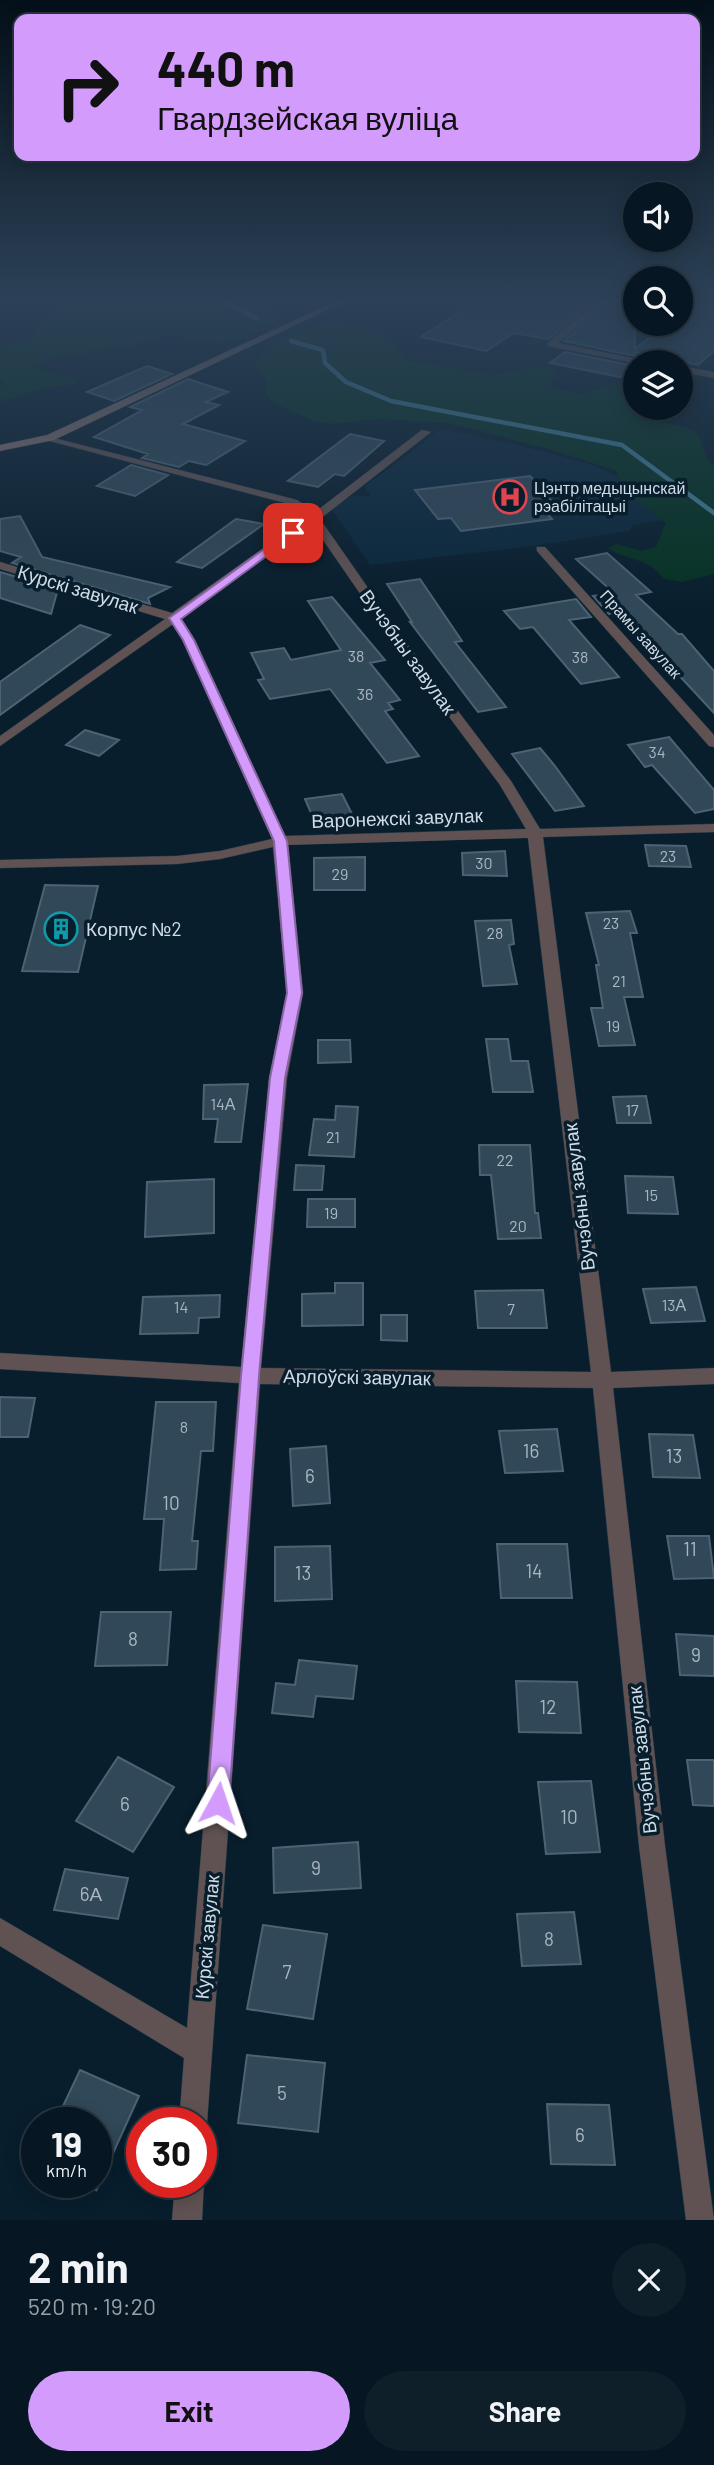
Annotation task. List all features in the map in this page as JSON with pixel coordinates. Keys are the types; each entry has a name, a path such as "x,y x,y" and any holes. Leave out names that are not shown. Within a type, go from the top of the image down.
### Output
{"main road":[{"path":"0,448 50,438 125,404"}],"street":[{"path":"0,742 313,519 426,432"},
{"name":"Вучэбны завулак","path":"50,438 293,502 307,510 401,644 506,784 535,832 602,1380 652,1846 701,2220"},
{"name":"Прамы завулак","path":"541,549 714,743"},
{"name":"Курскі завулак","path":"0,565 175,618 189,640 281,841 295,993 278,1078 250,1376 194,2107"},
{"name":"Варонежскі завулак","path":"0,864 177,860 220,855 281,841 714,828"},
{"name":"Арлоўскі завулак","path":"0,1361 250,1376 602,1380 714,1376"},
{"path":"0,1931 198,2051"},
{"path":"187,2220 189,2198"}],"shaded area":[{"name":"Цэнтр медыцынскай рэабілітацыі","path":"441,429 522,446 592,465 649,490 677,518 633,525 629,531 525,547 370,565 331,508 351,496 371,496 364,487"}],"green space":[{"path":"275,404 623,404 623,420 650,420 686,427 696,433 714,466 714,574 682,582 664,579 645,563 608,548 617,544 642,551 656,547 666,523 635,499 619,492 617,487 620,478 615,470 448,423 379,419 330,424 311,420"}],"building":[{"path":"137,404 219,405 183,424 245,441 206,465 189,461 179,467 142,458 148,454 94,437 142,410 130,407"},
{"path":"350,434 384,441 344,476 335,474 318,487 288,481"},
{"path":"131,465 168,475 135,496 97,486"},
{"path":"530,476 556,506 542,508 552,519 461,531 451,518 438,519 415,490"},
{"path":"20,516 42,557 170,587 148,598 150,604 12,563 21,557 0,551 0,519"},
{"path":"236,519 264,524 202,568 177,562"},
{"path":"607,553 651,592 636,595 678,634 682,634 714,671 714,713 619,611 609,614 593,596 614,593 576,559"},
{"path":"0,572 58,589 51,614 0,598"},
{"path":"420,579 462,641 455,642 506,707 478,712 410,622 387,584"},
{"path":"332,597 385,660 370,663 400,700 388,703 393,709 385,711 419,756 387,763 330,689 270,699 258,680 264,679 251,653 284,648 291,660 341,650 308,601"},
{"path":"576,599 591,617 569,620 619,677 581,684 533,627 520,629 504,611"},
{"path":"80,625 110,635 0,715 0,682"},
{"path":"85,730 119,740 99,756 66,745"},
{"path":"669,737 714,790 714,809 695,813 652,765 645,767 628,745"},
{"path":"540,748 584,806 555,811 512,754"},
{"path":"342,794 352,814 314,820 305,799"},
{"path":"645,845 686,846 691,867 649,866"},
{"path":"505,851 507,876 463,875 462,853"},
{"path":"365,857 365,890 314,890 314,858"},
{"name":"Корпус №2","path":"45,885 98,886 78,972 22,971"},
{"path":"630,911 637,933 630,933 643,997 624,997 635,1045 599,1046 591,1008 603,1008 596,965 599,965 586,913"},
{"path":"511,920 514,944 509,945 517,984 483,986 475,921"},
{"path":"486,1039 508,1039 511,1061 528,1061 533,1092 493,1092"},
{"path":"318,1040 350,1040 351,1062 318,1063"},
{"path":"248,1084 241,1142 215,1142 218,1119 203,1119 204,1085"},
{"path":"646,1096 651,1123 617,1123 613,1097"},
{"path":"336,1106 358,1107 354,1157 309,1155 314,1119 335,1120"},
{"path":"479,1145 530,1145 535,1213 538,1213 541,1238 498,1239 491,1175 480,1175"},
{"path":"296,1165 324,1166 322,1190 294,1190"},
{"path":"625,1176 673,1177 678,1214 628,1213"},
{"path":"214,1179 214,1233 145,1237 147,1182"},
{"path":"308,1199 355,1199 355,1227 307,1227"},
{"path":"335,1283 363,1283 363,1325 302,1326 302,1294 335,1293"},
{"path":"696,1287 705,1321 651,1323 643,1289"},
{"path":"543,1290 547,1328 478,1328 475,1291"},
{"path":"220,1295 219,1317 199,1318 198,1333 140,1334 143,1297"},
{"path":"381,1315 407,1315 407,1341 381,1340"},
{"path":"0,1397 35,1398 28,1437 0,1437"},
{"path":"156,1402 216,1402 213,1451 201,1451 192,1541 198,1541 196,1569 160,1570 164,1519 144,1519"},
{"path":"557,1429 563,1471 505,1473 499,1431"},
{"path":"649,1434 693,1435 700,1478 653,1477"},
{"path":"326,1446 330,1503 293,1506 290,1449"},
{"path":"667,1536 709,1536 714,1578 674,1579"},
{"path":"497,1544 567,1544 572,1598 501,1598"},
{"path":"330,1546 332,1599 275,1601 275,1547"},
{"path":"101,1612 171,1612 167,1665 95,1666"},
{"path":"676,1634 714,1636 714,1676 680,1675"},
{"path":"299,1660 357,1666 353,1699 316,1696 313,1717 272,1713 276,1683 295,1685"},
{"path":"516,1681 577,1682 581,1733 519,1732"},
{"path":"118,1757 174,1787 133,1852 76,1821"},
{"path":"687,1760 714,1760 714,1806 693,1805"},
{"path":"591,1781 600,1852 546,1854 538,1782"},
{"path":"358,1842 361,1888 274,1893 273,1848"},
{"path":"65,1869 128,1878 118,1919 54,1910"},
{"path":"574,1912 581,1964 522,1966 517,1914"},
{"path":"263,1925 327,1934 313,2019 247,2009"},
{"path":"247,2055 325,2063 318,2132 238,2123"},
{"path":"80,2070 139,2096 134,2107 126,2107 126,2125 112,2156 112,2107 63,2107"},
{"path":"547,2104 609,2105 615,2165 551,2164"}],"waterway":[{"path":"405,404 622,445 714,513"}],"place":[{"name":"Цэнтр медыцынскай рэабілітацыі","path":"510,497"},
{"name":"Корпус №2","path":"61,929"}],"route":[{"path":"218,1803 250,1376 278,1078 295,993 281,841 189,640 175,618 293,533"}]}
